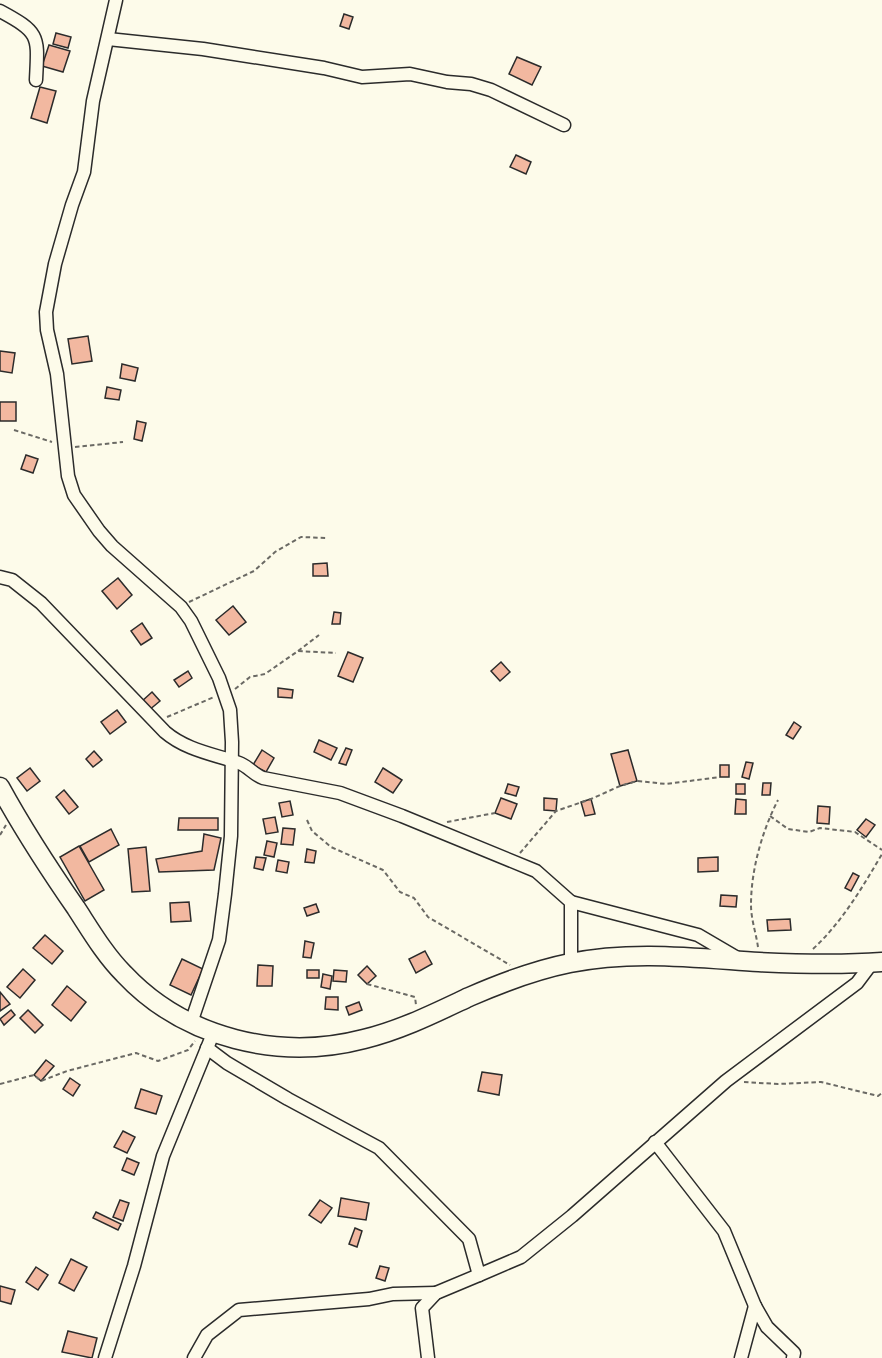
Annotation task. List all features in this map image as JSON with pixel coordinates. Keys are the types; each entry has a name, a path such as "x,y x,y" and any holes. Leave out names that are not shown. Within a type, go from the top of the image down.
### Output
{"highway":[{"path":"0,787 49,868 106,954 125,976 162,1006 204,1033 254,1044 283,1048 307,1048 366,1039 420,1020 526,974 571,963 606,958 648,956 798,963 877,962"}],"street":[{"path":"105,1358 134,1266 163,1156 204,1033 219,940 231,836 232,742 230,710 225,694 191,621 181,607 112,546 99,531 74,495 68,476 57,374 47,330 46,312 55,264 84,172 93,101 116,0"},
{"path":"0,11 25,24 38,43 36,80"},
{"path":"108,39 203,49 324,68 362,77 410,74 447,82 471,84 491,90 564,125"},
{"path":"0,577 12,580 41,603 156,722 178,741 242,764 263,778 340,793 536,871 571,902 698,935 741,960"},
{"path":"571,902 571,963"},
{"path":"194,1358 207,1335 239,1310 369,1299 393,1294 436,1293 521,1257 726,1081 856,983 877,962"},
{"path":"204,1033 227,1064 379,1148 469,1239 479,1275"},
{"path":"655,1142 723,1231 755,1306 767,1327 794,1353 793,1358"},
{"path":"428,1358 422,1308 436,1293"},
{"path":"741,1358 755,1306"}],"path":[{"path":"181,607 255,571 275,552 301,537 327,538"},
{"path":"156,722 206,699 230,693 250,676 265,674 319,635"},
{"path":"298,651 336,653"},
{"path":"513,861 556,811 637,781 666,784 720,777"},
{"path":"760,962 751,906 754,871 770,816 778,800"},
{"path":"436,831 445,822 495,813"},
{"path":"770,816 788,829 810,832 820,828 855,832 882,850"},
{"path":"307,820 312,831 331,847 383,870 400,892 414,898 428,917 526,974"},
{"path":"798,963 831,933 882,854"},
{"path":"367,984 415,998 420,1020"},
{"path":"0,1084 34,1075 41,1081 67,1071 136,1053 158,1061 188,1050 204,1033"},
{"path":"726,1081 778,1084 821,1082 878,1096 882,1093"}],"building":[{"path":"344,14 353,17 349,29 340,26"},
{"path":"56,33 71,37 68,48 53,44"},
{"path":"49,45 70,51 63,72 42,66"},
{"path":"517,57 541,67 532,85 509,74"},
{"path":"40,87 56,91 47,123 31,118"},
{"path":"516,155 531,162 526,174 510,167"},
{"path":"88,336 92,361 72,364 68,339"},
{"path":"0,351 15,353 12,373 0,371"},
{"path":"122,364 138,368 135,381 120,378"},
{"path":"107,387 121,390 119,400 105,398"},
{"path":"0,402 16,402 16,421 0,421"},
{"path":"137,421 146,423 142,441 134,439"},
{"path":"26,455 38,459 33,473 21,469"},
{"path":"327,563 328,576 313,576 313,564"},
{"path":"118,578 132,595 117,609 102,591"},
{"path":"233,606 246,622 229,635 216,620"},
{"path":"334,612 341,613 340,624 332,624"},
{"path":"142,623 152,638 141,645 131,631"},
{"path":"348,652 363,658 353,682 338,676"},
{"path":"501,662 510,672 500,681 491,671"},
{"path":"188,671 192,678 179,687 174,680"},
{"path":"278,688 293,690 292,698 278,697"},
{"path":"152,692 160,701 148,711 141,702"},
{"path":"117,710 126,722 110,734 101,722"},
{"path":"794,722 801,727 793,739 786,735"},
{"path":"319,740 337,748 331,760 314,752"},
{"path":"346,748 352,750 346,765 339,763"},
{"path":"262,750 274,758 266,772 253,765"},
{"path":"628,750 637,781 620,786 611,754"},
{"path":"94,751 102,760 93,767 86,759"},
{"path":"746,762 753,763 749,779 742,777"},
{"path":"720,765 729,765 729,777 720,777"},
{"path":"30,768 40,781 27,791 17,778"},
{"path":"383,768 402,780 393,793 375,782"},
{"path":"763,783 771,783 770,795 762,795"},
{"path":"508,784 519,787 516,796 505,793"},
{"path":"736,784 745,784 745,794 736,794"},
{"path":"64,790 78,807 69,814 56,797"},
{"path":"501,798 517,804 511,819 495,813"},
{"path":"544,798 557,799 556,811 544,810"},
{"path":"591,799 595,814 585,816 581,802"},
{"path":"736,799 746,800 746,814 735,814"},
{"path":"290,801 293,815 282,817 279,803"},
{"path":"818,806 830,807 829,824 817,823"},
{"path":"275,817 278,832 266,834 263,819"},
{"path":"179,818 218,818 218,830 178,830"},
{"path":"866,819 875,825 866,837 857,830"},
{"path":"283,828 295,829 293,845 281,844"},
{"path":"111,829 119,845 89,862 80,846"},
{"path":"204,834 221,838 214,870 159,872 156,859 202,851"},
{"path":"267,841 277,843 274,857 264,855"},
{"path":"79,846 104,890 85,901 60,857"},
{"path":"146,847 150,891 132,892 128,849"},
{"path":"307,849 316,851 314,863 305,862"},
{"path":"256,857 266,858 263,870 254,868"},
{"path":"718,857 718,871 698,872 698,858"},
{"path":"278,860 289,862 287,873 276,871"},
{"path":"853,873 859,876 851,891 845,888"},
{"path":"721,895 737,896 736,907 720,906"},
{"path":"189,902 191,921 171,922 170,903"},
{"path":"316,904 319,912 307,916 304,908"},
{"path":"790,919 791,930 768,931 767,920"},
{"path":"45,935 63,951 52,964 33,948"},
{"path":"305,941 314,943 311,958 303,957"},
{"path":"425,951 432,964 416,973 409,959"},
{"path":"182,959 203,969 191,995 170,985"},
{"path":"258,965 273,966 272,986 257,986"},
{"path":"367,966 376,976 367,984 358,975"},
{"path":"23,969 35,980 20,998 7,987"},
{"path":"307,970 319,970 319,978 307,978"},
{"path":"334,970 347,971 346,982 333,981"},
{"path":"323,974 332,976 330,989 321,987"},
{"path":"67,986 86,1002 71,1021 52,1005"},
{"path":"0,992 10,1004 0,1011"},
{"path":"326,997 338,997 338,1010 325,1009"},
{"path":"359,1002 362,1010 349,1015 346,1007"},
{"path":"11,1010 15,1015 4,1025 0,1019"},
{"path":"28,1010 43,1025 35,1033 20,1018"},
{"path":"46,1060 54,1066 41,1081 34,1075"},
{"path":"482,1072 502,1075 499,1095 478,1091"},
{"path":"70,1078 80,1085 73,1096 63,1089"},
{"path":"141,1089 162,1096 156,1114 135,1108"},
{"path":"123,1131 135,1137 127,1153 114,1147"},
{"path":"127,1158 139,1163 134,1175 122,1170"},
{"path":"341,1198 369,1203 366,1220 338,1216"},
{"path":"120,1200 129,1203 123,1221 113,1217"},
{"path":"320,1200 332,1208 321,1223 309,1215"},
{"path":"96,1212 121,1224 118,1230 93,1218"},
{"path":"355,1228 362,1231 357,1247 349,1244"},
{"path":"71,1259 87,1267 74,1291 59,1283"},
{"path":"380,1266 389,1268 385,1281 376,1278"},
{"path":"36,1267 48,1275 38,1290 26,1282"},
{"path":"0,1286 15,1290 11,1304 0,1301"},
{"path":"68,1331 97,1338 92,1358 62,1352"}]}
